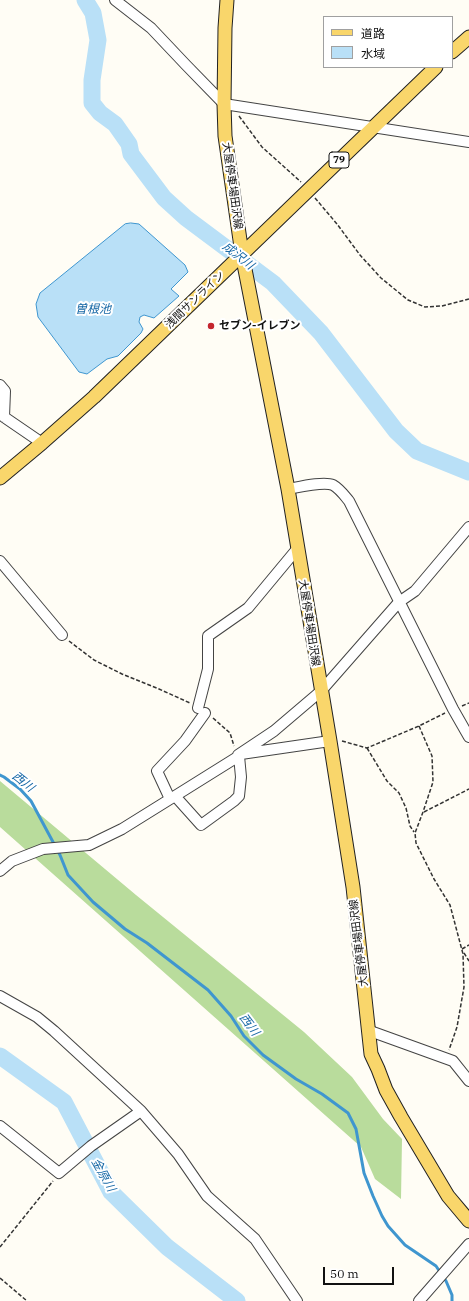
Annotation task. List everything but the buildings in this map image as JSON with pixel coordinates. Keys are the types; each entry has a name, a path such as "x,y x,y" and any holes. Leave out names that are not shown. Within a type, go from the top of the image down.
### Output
{"main road":[{"name":"大屋停車場田沢線","path":"228,0 225,28 225,136 238,258 245,270 288,489 353,887 370,1031 371,1054 386,1090 448,1196 469,1221"},
{"path":"453,51 469,37"},
{"name":"浅間サンライン","path":"0,478 105,387 435,68"}],"street":[{"path":"115,0 152,28 224,104 469,142"},
{"path":"0,385 5,391 2,415 42,443"},
{"path":"288,489 321,484 332,485 342,491 349,501 453,709 469,737"},
{"path":"0,872 12,861 43,850 89,845 122,829 173,798 274,731 321,691 399,602 414,591 469,527"},
{"path":"238,755 241,777 239,796 234,802 201,825 173,798 157,771 185,741 201,710 208,670 208,636 248,608 297,549"},
{"path":"0,561 62,635"},
{"path":"238,755 330,742"},
{"path":"0,996 37,1017 141,1111 178,1154 207,1196 254,1239 297,1301"},
{"path":"370,1031 452,1061 469,1082"},
{"path":"0,1126 60,1173 74,1159 141,1111"},
{"path":"419,1301 469,1244"}],"path":[{"path":"224,104 236,112 262,147 305,186"},
{"path":"314,197 337,224 360,255 381,278 408,300 425,307 442,306 469,299"},
{"path":"62,635 94,660 122,674 187,701 201,710 230,733 238,755"},
{"path":"330,742 340,740 367,748 419,726 453,709"},
{"path":"419,726 432,756 433,782 415,833 416,843 434,879 450,905 464,954 464,987 457,1026 446,1059"},
{"path":"367,748 387,781 399,793 406,808 410,826 415,833"},
{"path":"423,812 469,789"},
{"path":"462,949 469,945"},
{"path":"462,949 469,961"},
{"path":"0,1247 60,1173"},
{"path":"0,1278 27,1301"}],"green space":[{"path":"0,781 136,895 304,1032 352,1077 383,1119 402,1139 401,1199 375,1179 361,1147 0,827"}],"water":[{"name":"曽根池","path":"125,224 139,224 185,265 188,272 171,289 179,296 154,318 144,315 140,317 139,322 143,329 141,333 118,356 107,359 87,374 79,372 38,317 36,304 40,293"}],"waterway":[{"name":"成沢川","path":"85,0 93,13 98,40 92,80 92,103 100,113 115,124 129,144 131,154 164,198 186,218 273,283 321,333 396,431 417,451 469,472"},
{"name":"西川","path":"0,775 20,789 31,801 60,855 68,875 93,902 125,929 147,943 208,990 231,1016 244,1036 263,1055 296,1079 322,1094 348,1113 356,1129 364,1173 382,1216 388,1226 405,1245 436,1266 446,1281 452,1295 452,1301"},
{"name":"金原川","path":"0,1056 64,1102 111,1192 167,1247 237,1301"}],"place":[{"name":"セブン-イレブン","path":"211,326"}]}
